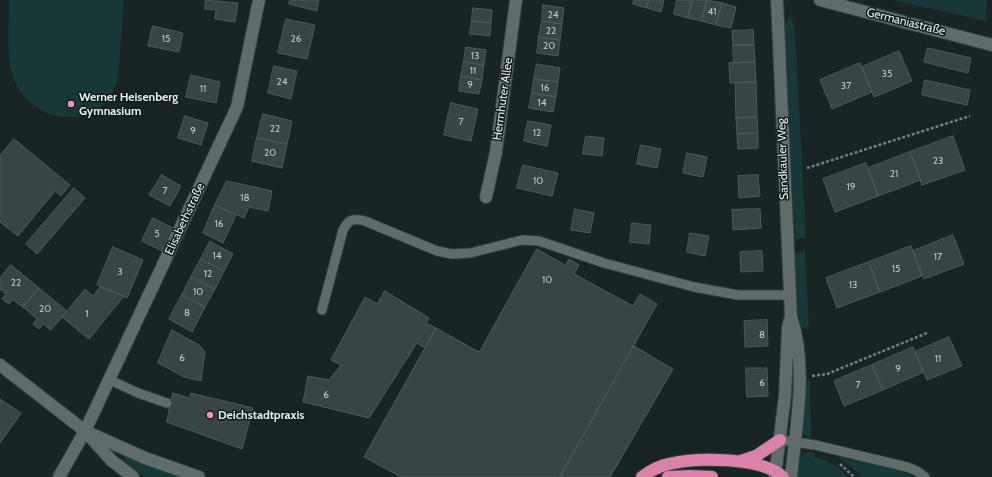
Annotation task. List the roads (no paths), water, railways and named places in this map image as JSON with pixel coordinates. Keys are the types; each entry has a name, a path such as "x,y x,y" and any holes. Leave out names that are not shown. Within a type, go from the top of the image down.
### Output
{"highway":[{"path":"734,462 756,456 780,440"},
{"path":"642,477 656,468 680,462 708,460 764,466 778,475"},
{"path":"668,477 711,477"}],"street":[{"name":"Elisabethstraße","path":"59,477 85,431 110,380 237,106 259,0"},
{"name":"Herrnhuter Allee","path":"486,196 496,152 516,0"},
{"name":"Sandkauler Weg","path":"777,0 791,317 796,336 799,376 792,477"},
{"name":"Germaniastraße","path":"820,0 992,45"},
{"name":"Sandkauler Weg","path":"778,475 785,396 787,335 791,317"},
{"path":"0,365 85,431 111,460 133,477"},
{"path":"85,431 145,458 199,477"}],"lane":[{"path":"322,310 343,230 347,222 354,218 365,220 437,250 452,254 470,253 522,240 539,241 604,263 694,287 738,295 790,295"},
{"path":"110,380 138,393 166,403"},
{"path":"780,440 815,445 907,467 917,471 925,477"}],"place":[{"name":"Werner Heisenberg Gymnasium","path":"71,104"},
{"name":"Deichstadtpraxis","path":"210,415"}]}
